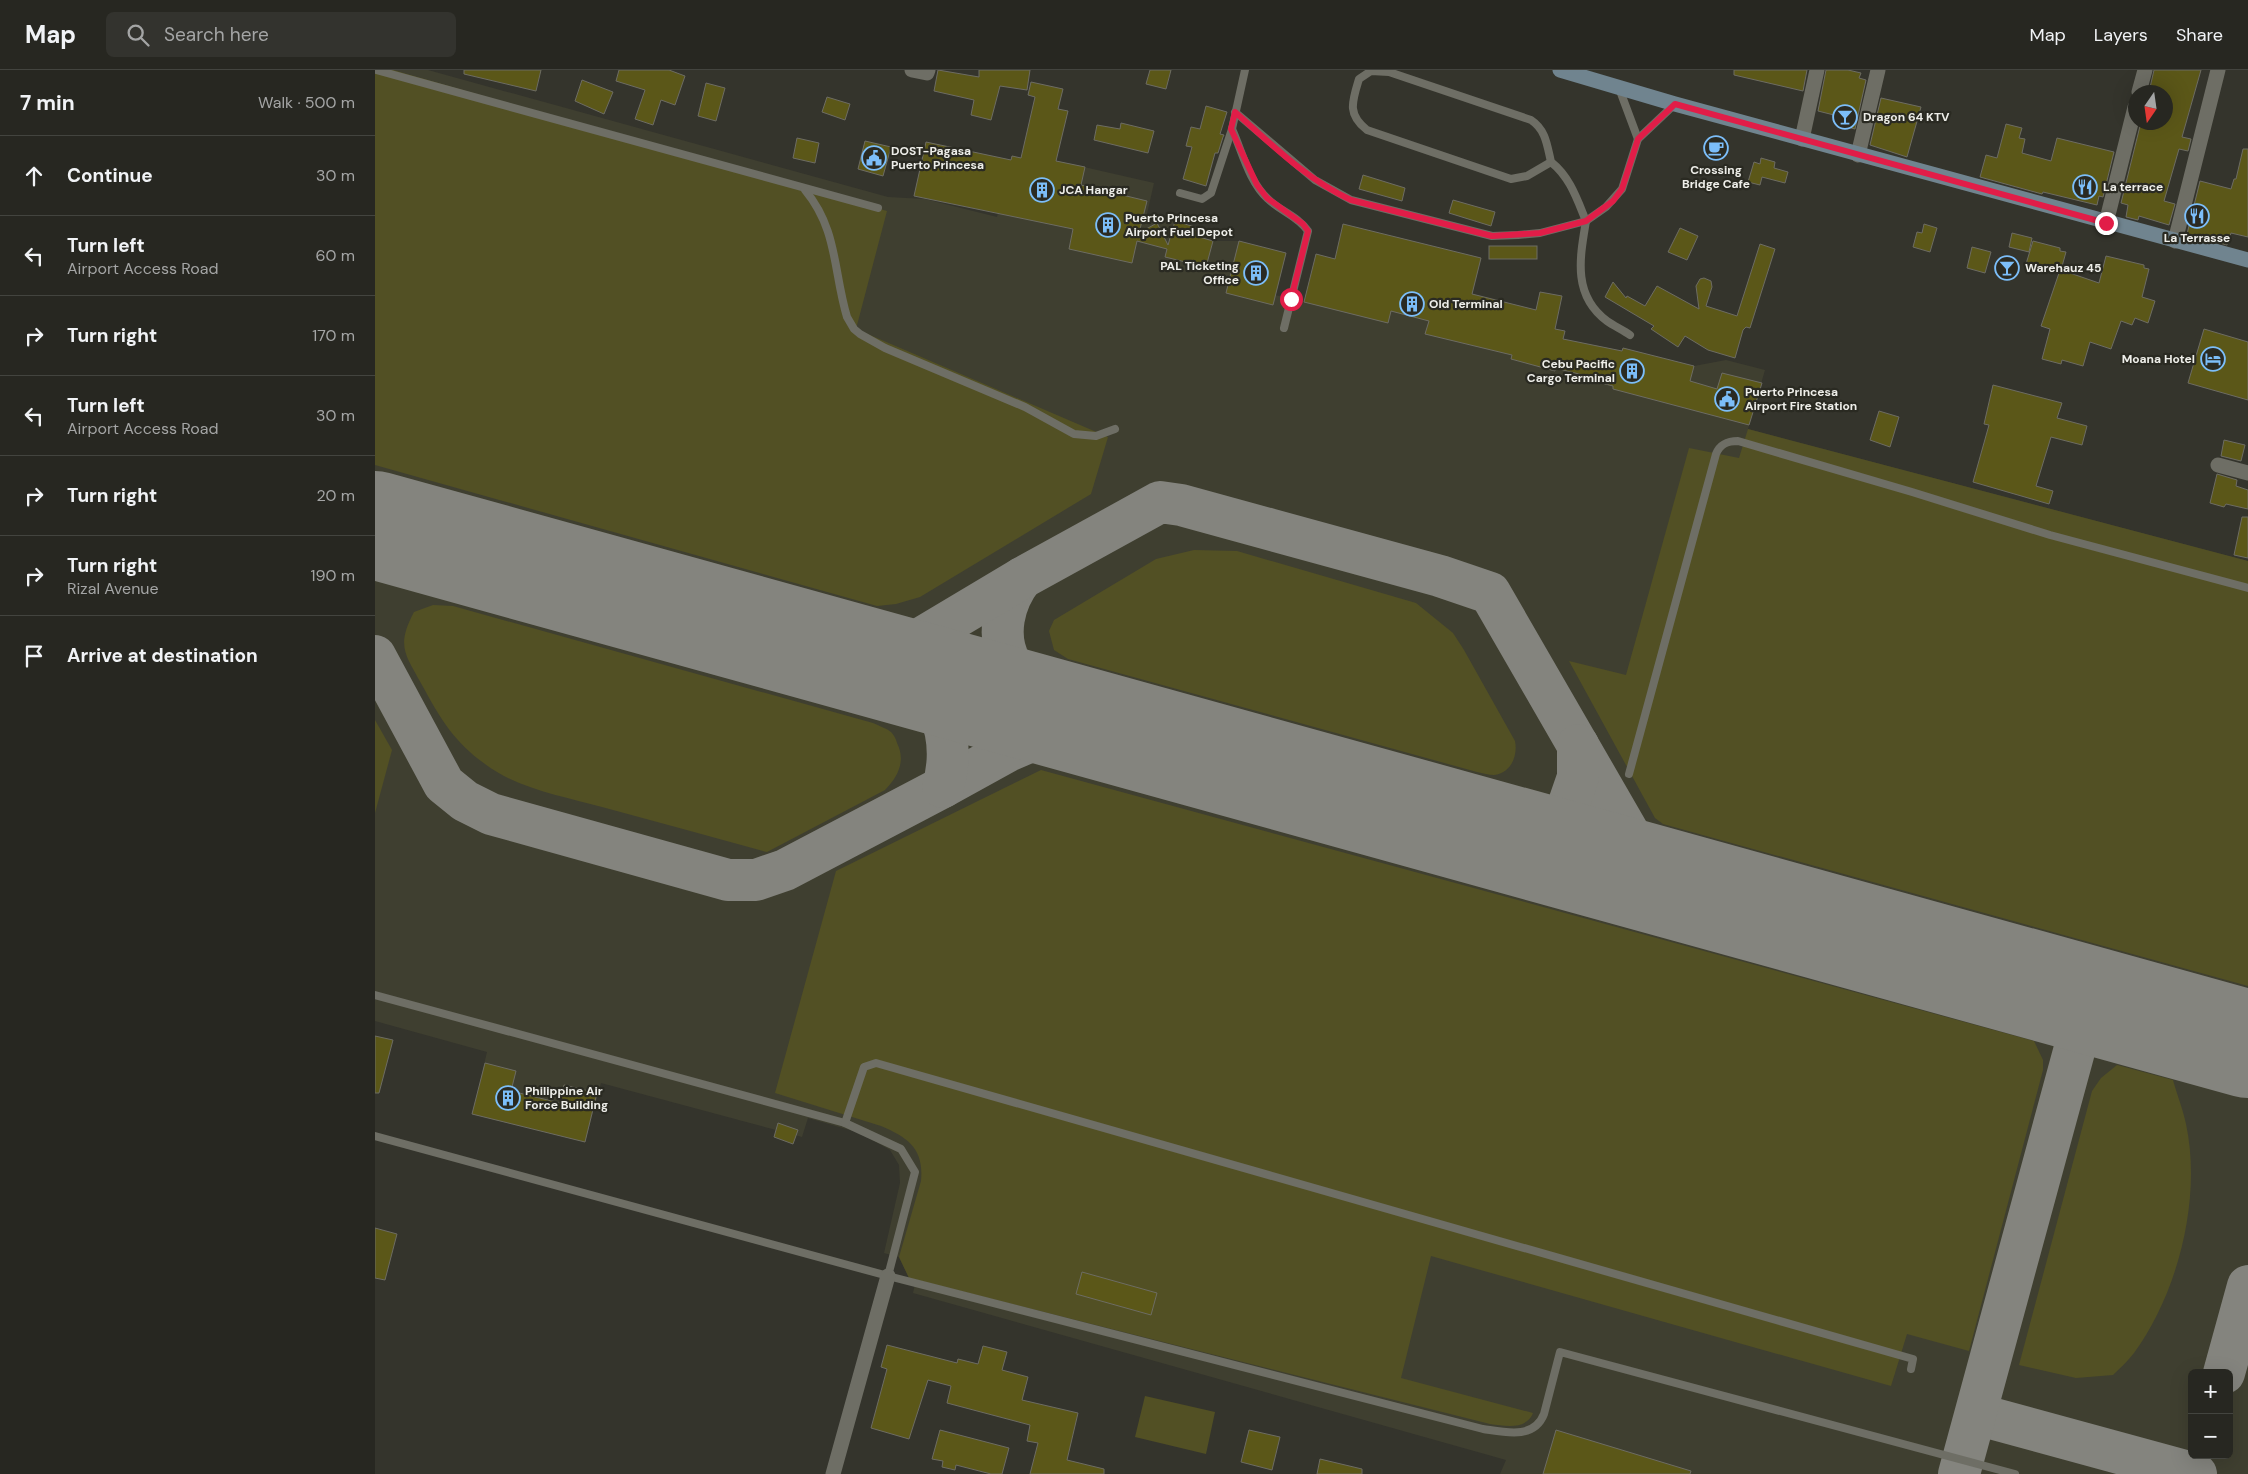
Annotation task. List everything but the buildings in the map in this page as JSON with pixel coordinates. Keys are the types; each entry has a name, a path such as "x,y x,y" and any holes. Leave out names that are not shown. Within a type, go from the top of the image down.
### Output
{"street":[{"path":"912,70 927,73 928,70"},
{"path":"1560,70 1859,155 2248,260"},
{"path":"1802,139 1817,70"},
{"path":"1859,155 1878,70"},
{"path":"2141,85 2145,70"},
{"path":"2175,241 2219,70"},
{"path":"2106,223 2129,130"},
{"path":"2218,465 2248,473"},
{"path":"833,1474 888,1276"}],"lane":[{"path":"375,70 805,190 878,208"},
{"path":"1180,194 1202,199 1211,193 1231,129 1245,70"},
{"path":"1551,162 1527,176 1511,179 1367,130 1355,120 1353,110 1359,80 1371,71 1389,72 1531,120 1540,126 1545,134 1551,162 1572,186 1586,221 1579,271 1583,288 1591,303 1606,320 1631,335"},
{"path":"1619,88 1638,139"},
{"path":"1235,112 1315,180 1351,200 1492,236 1540,233 1586,221 1613,201 1622,189 1638,139 1675,104"},
{"path":"1231,129 1249,170 1267,198 1303,224 1308,231 1284,328"},
{"path":"805,190 819,206 828,229 847,317 854,329 860,334 885,348 1025,407 1074,434 1096,436 1115,429"},
{"path":"1629,774 1716,454 1719,448 1731,441 1738,441 1903,489 2050,535 2248,588"},
{"path":"375,995 845,1123 901,1149 915,1172 888,1276"},
{"path":"845,1123 864,1067 876,1063 1913,1359 1911,1369"},
{"path":"375,1136 888,1276 1502,1432 1517,1433 1527,1431 1541,1421 1560,1352 2015,1474"}],"shaded area":[{"path":"375,70 428,70 888,197 925,199 997,217 1012,156 1025,159 1027,154 1154,183 1147,214 1195,227 1194,230 1197,231 1196,236 1213,241 1239,241 1286,253 1275,295 1304,302 1517,319 1565,331 1563,339 1594,347 1595,345 1622,351 1623,348 1694,366 1726,360 1765,370 1748,429 2248,561 2248,1474 1500,1474 1506,1460 913,1293 916,1280 909,1278 899,1257 884,1253 900,1183 899,1165 890,1150 860,1133 808,1118 802,1137 601,1083 585,1142 472,1114 487,1052 375,1021"},
{"path":"375,70 393,70 887,211 856,329 1108,437 1091,494 920,597 896,604 877,606 375,465"},
{"path":"1748,429 2248,561 2248,986 1663,824 1655,818 1569,661 1626,675 1689,448 1739,458"},
{"path":"1194,550 1237,551 1416,603 1453,633 1464,650 1515,741 1516,747 1512,763 1500,774 1492,775 1477,772 1068,659 1054,650 1049,631 1054,620 1156,559"},
{"path":"433,605 453,606 873,723 891,732 894,736 901,756 897,774 885,790 767,852 526,786 498,773 474,756 456,738 442,719 411,665 404,642 408,624 414,612"},
{"path":"375,720 392,750 375,813"},
{"path":"1041,770 2034,1041 2043,1060 2043,1070 1969,1351 1907,1334 1891,1386 1431,1256 1401,1378 1533,1413 1526,1422 1515,1426 1502,1426 909,1278 899,1257 921,1181 920,1161 913,1146 899,1135 881,1126 775,1093 836,871"},
{"path":"2117,1065 2173,1080 2185,1118 2190,1153 2191,1183 2188,1213 2183,1244 2174,1274 2150,1329 2134,1353 2113,1375 2076,1378 2019,1365 2092,1091 2101,1078"},
{"path":"1145,1396 1215,1412 1206,1454 1135,1437"}],"taxiway":[{"path":"878,664 1022,578 1160,502 1181,505 1440,576 1490,593 1639,851 1662,882"},
{"path":"375,547 393,537 414,535"},
{"path":"1022,578 1010,597 1006,608 1003,642 1015,671 1054,713"},
{"path":"375,656 444,784 465,801 491,814 728,880 756,880 785,870 1008,751 1080,720"},
{"path":"878,664 915,681 929,694 936,706 946,732 948,760 943,787"},
{"path":"1534,846 1568,806 1578,777 1578,745"},
{"path":"1959,1474 2088,1000"},
{"path":"2236,1041 2248,1048"},
{"path":"2225,1369 2248,1286"},
{"path":"1976,1414 2196,1474"}],"runway":[{"path":"375,525 2248,1044"}],"place":[{"name":"Dragon 64 KTV","path":"1845,117"},
{"name":"Crossing Bridge Cafe","path":"1716,148"},
{"name":"DOST-Pagasa Puerto Princesa","path":"874,158"},
{"name":"La terrace","path":"2085,187"},
{"name":"JCA Hangar","path":"1042,190"},
{"name":"La Terrasse","path":"2197,216"},
{"name":"Puerto Princesa Airport Fuel Depot","path":"1108,225"},
{"name":"Warehauz 45","path":"2007,268"},
{"name":"PAL Ticketing Office","path":"1256,273"},
{"name":"Old Terminal","path":"1412,304"},
{"name":"Moana Hotel","path":"2213,359"},
{"name":"Cebu Pacific Cargo Terminal","path":"1632,371"},
{"name":"Puerto Princesa Airport Fire Station","path":"1727,399"},
{"name":"Philippine Air Force Building","path":"508,1098"}],"route":[{"path":"1291,299 1308,231 1303,224 1267,198 1257,185 1231,129 1235,112 1290,160 1315,180 1337,194 1351,200 1492,236 1540,233 1586,221 1606,207 1622,189 1638,139 1675,104 2106,223"}]}
